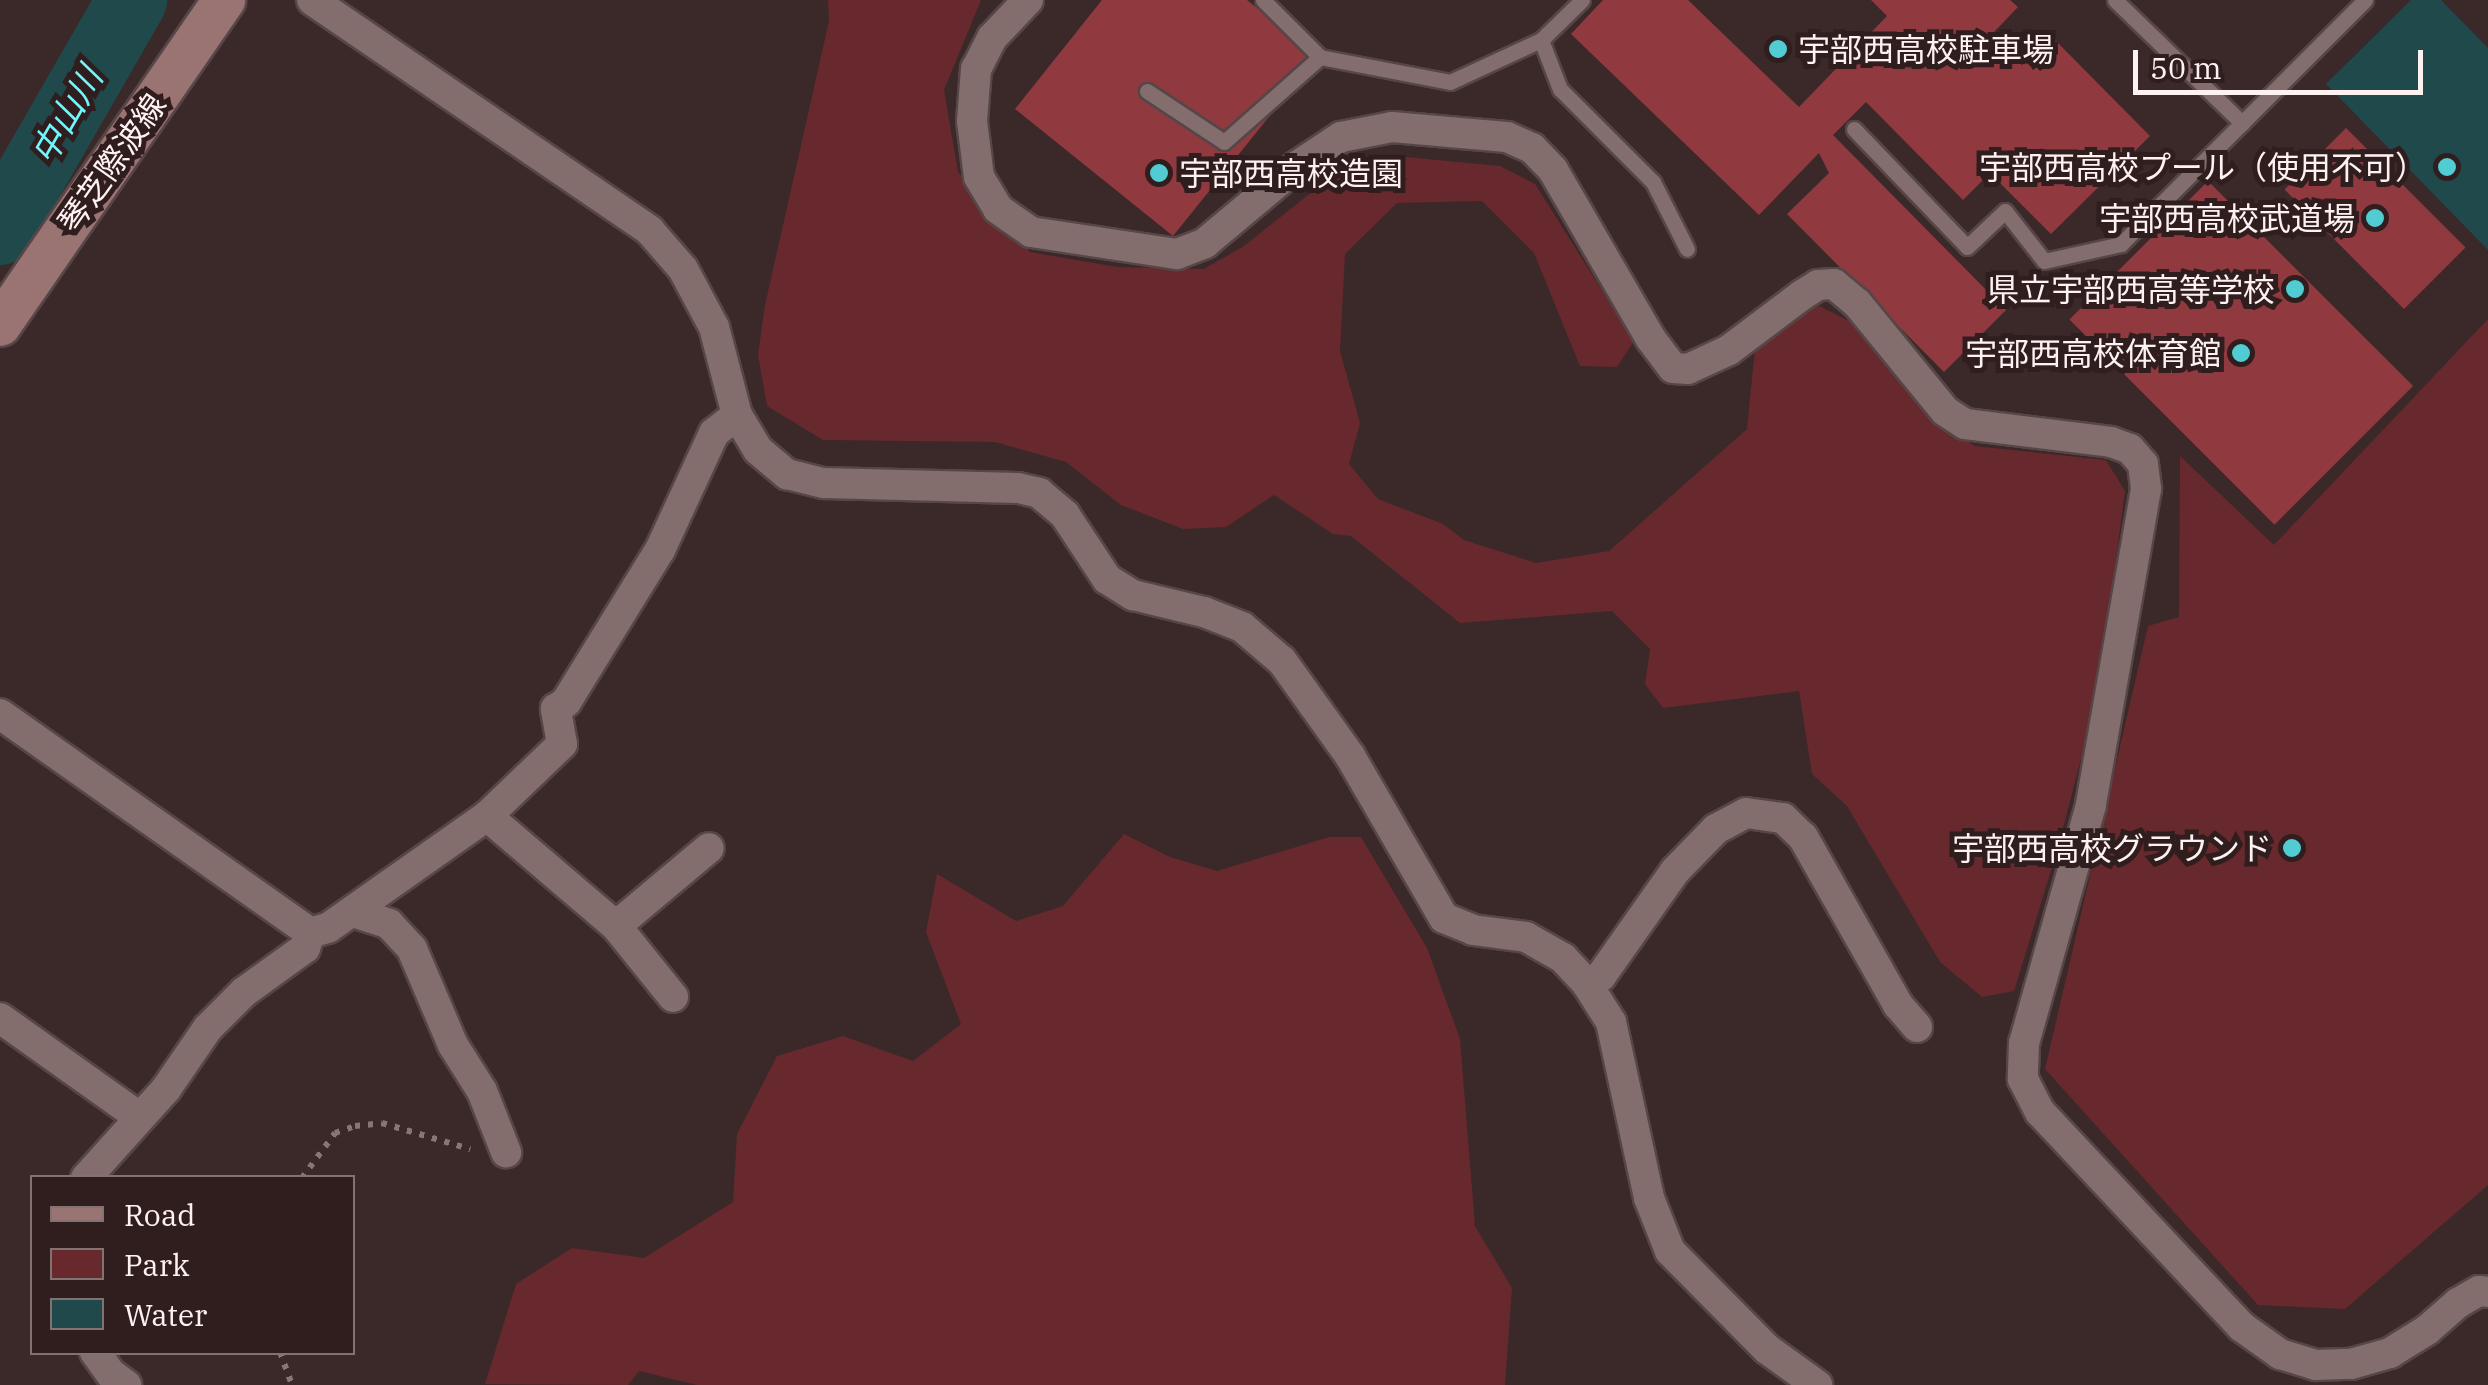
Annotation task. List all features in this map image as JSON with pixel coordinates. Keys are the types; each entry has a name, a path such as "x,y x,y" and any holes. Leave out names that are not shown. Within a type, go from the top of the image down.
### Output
{"main road":[{"name":"琴芝際波線","path":"0,325 224,0"}],"street":[{"path":"312,0 650,231 683,269 714,326 736,415 758,450 787,474 824,483 1018,488 1040,493 1065,515 1106,579 1132,595 1204,612 1242,627 1282,661 1350,756 1444,918 1472,930 1526,937 1564,958 1587,984 1611,1022 1650,1198 1670,1251 1767,1349 1817,1385"},
{"path":"1028,0 992,38 976,68 972,120 979,177 998,209 1031,232 1177,254 1205,243 1297,166 1341,136 1392,127 1507,137 1532,148 1553,170 1651,339 1673,368 1688,369 1729,350 1802,294 1834,284 1858,304 1945,411 1965,424 2111,442 2130,449 2143,464 2146,489 2091,805 2024,1044 2024,1079 2040,1112 2242,1327 2280,1354 2316,1365 2352,1364 2390,1353 2427,1330 2458,1302 2479,1290 2488,1292"},
{"path":"310,933 328,928 353,912 486,816 562,744 556,709 566,702 660,550 714,432 736,415"},
{"path":"0,714 310,933"},
{"path":"1587,984 1601,976 1675,872 1716,829 1746,812 1783,818 1803,837 1898,1005 1917,1027"},
{"path":"486,816 616,926 673,997"},
{"path":"616,926 709,848"},
{"path":"353,912 389,924 412,949 453,1045 482,1092 506,1152"},
{"path":"89,1175 166,1089 208,1028 244,992 305,948 310,933"},
{"path":"0,1018 138,1116"},
{"path":"98,1355 111,1374 126,1385"}],"lane":[{"path":"1263,0 1320,57 1450,82 1541,40 1582,0"},
{"path":"2115,0 2242,124"},
{"path":"1854,129 1967,246 2005,210 2044,261 2121,244 2365,0"},
{"path":"1541,40 1560,89 1654,182 1687,249"},
{"path":"1147,91 1224,142 1320,57"}],"path":[{"path":"304,1175 335,1133 355,1126 382,1123 484,1153 506,1152"},
{"path":"281,1355 292,1385"}],"green space":[{"path":"828,0 981,0 944,90 958,172 1030,252 1117,267 1204,269 1244,246 1327,180 1385,155 1500,166 1535,184 1634,341 1617,367 1580,366 1534,253 1482,201 1397,203 1345,254 1340,351 1360,423 1349,464 1378,499 1443,524 1464,540 1536,563 1609,551 1747,429 1755,348 1817,305 1855,324 1934,413 1974,446 2106,460 2125,491 2099,690 2057,851 2014,991 1982,997 1940,962 1847,806 1812,774 1799,691 1663,708 1645,684 1650,649 1612,611 1460,623 1351,536 1333,534 1274,495 1226,527 1183,529 1121,505 1066,462 995,442 823,440 767,406 758,355 765,305 829,21"},
{"name":"宇部西高校グラウンド","path":"2488,319 2488,1185 2345,1309 2258,1305 2045,1069 2148,626 2179,617 2180,456 2274,545"},
{"path":"1124,834 1170,857 1217,871 1329,837 1361,837 1427,948 1460,1039 1475,1226 1512,1288 1505,1385 697,1385 639,1371 628,1385 485,1384 516,1284 572,1248 644,1258 733,1202 737,1134 777,1056 843,1036 913,1061 961,1024 926,932 937,874 1016,921 1063,906"}],"water":[{"name":"宇部西高校プール（使用不可）","path":"2411,0 2441,0 2488,48 2488,250 2326,84"}],"building":[{"name":"宇部西高校造園","path":"1102,0 1247,0 1317,57 1173,236 1015,109"},
{"path":"1603,0 1688,0 1799,107 1887,16 1871,0 2010,0 2018,7 1994,32 2027,64 2053,38 2150,136 2051,234 1990,173 1963,200 1866,102 1833,135 2006,310 1944,372 1787,214 1829,173 1819,153 1759,215 1571,34"},
{"name":"宇部西高校武道場","path":"2346,128 2466,248 2404,309 2284,190"},
{"name":"宇部西高校体育館","path":"2208,181 2413,386 2274,525 2069,320"}],"waterway":[{"name":"中山川","path":"0,230 132,0"}],"place":[{"name":"宇部西高校駐車場","path":"1778,49"},
{"name":"宇部西高校プール（使用不可）","path":"2447,167"},
{"name":"宇部西高校造園","path":"1159,173"},
{"name":"宇部西高校武道場","path":"2375,218"},
{"name":"県立宇部西高等学校","path":"2295,289"},
{"name":"宇部西高校体育館","path":"2241,353"},
{"name":"宇部西高校グラウンド","path":"2292,848"}]}
